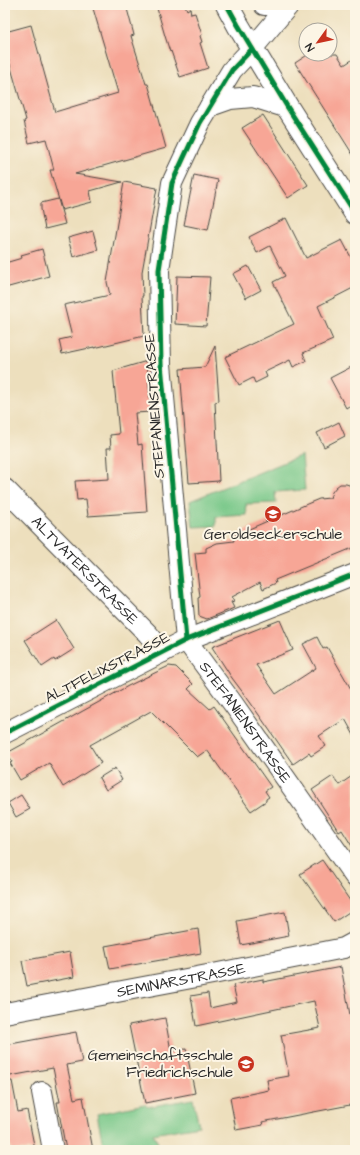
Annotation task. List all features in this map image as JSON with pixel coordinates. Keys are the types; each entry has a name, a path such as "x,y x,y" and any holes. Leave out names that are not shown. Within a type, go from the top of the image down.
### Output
{"main road":[{"path":"228,5 252,50 355,213"}],"street":[{"path":"264,5 274,5"},
{"name":"STEFANIENSTRASSE","path":"289,5 252,50 232,70 190,141 172,183 160,270 161,364 186,640 234,705 355,877"},
{"path":"210,106 230,99 253,97 288,108"},
{"name":"ALTVATERSTRASSE","path":"5,489 148,634 163,652"},
{"name":"ALTFELIXSTRASSE","path":"5,733 186,640 355,574"},
{"name":"SEMINARSTRASSE","path":"5,1013 344,948 355,942"},
{"path":"42,1092 53,1150"}],"green space":[{"path":"302,455 305,490 275,492 276,503 246,504 247,515 216,517 216,526 193,527 190,501"},
{"path":"193,1099 199,1126 153,1134 162,1150 104,1150 97,1114 145,1104 147,1107"}],"building":[{"path":"92,5 126,5 134,35 131,36 146,84 148,84 166,148 75,174 122,182 90,191 92,202 62,210 50,170 54,170 46,139 29,143 24,121 26,120 5,47 5,32 31,25 55,112 118,93"},
{"path":"156,5 185,5 187,10 190,8 191,14 195,13 202,35 200,36 202,42 200,43 208,68 180,77 171,51 170,52"},
{"path":"338,56 344,65 355,58 355,158 295,63 298,61 338,62"},
{"path":"263,115 308,185 288,198 242,128"},
{"path":"194,175 218,180 208,230 184,225"},
{"path":"124,182 157,188 142,272 144,336 62,354 59,340 72,337 64,305 110,295 107,282"},
{"path":"58,199 65,224 45,229 41,203"},
{"path":"286,218 306,258 342,240 355,265 355,287 318,306 333,340 303,353 306,361 293,367 290,360 265,372 267,377 255,383 253,378 239,385 225,357 294,324 273,282 285,276 270,246 257,253 249,237"},
{"path":"93,231 98,250 73,257 68,238"},
{"path":"42,249 49,276 5,288 5,263 22,258 21,255"},
{"path":"248,266 261,290 246,298 233,274"},
{"path":"177,276 210,277 206,326 175,324"},
{"path":"215,346 219,401 215,402 219,481 189,483 180,369 205,367"},
{"path":"147,361 151,412 135,413 138,445 142,444 147,512 88,516 86,499 77,500 75,481 109,479 107,448 111,448 110,435 119,434 113,371"},
{"path":"355,365 355,402 346,408 330,378"},
{"path":"339,422 345,436 324,447 317,433"},
{"path":"340,484 355,487 355,547 275,580 276,583 263,589 260,582 232,597 234,601 231,602 234,608 207,619 199,616 198,598 200,597 195,553 206,552 206,548 217,543 234,541 233,536 319,499 330,498 332,492"},
{"path":"56,620 74,649 42,667 25,640"},
{"path":"280,620 293,650 256,665 276,694 316,668 303,644 317,637 323,649 327,647 355,696 355,737 345,719 319,736 326,746 311,756 309,753 293,764 232,678 212,647"},
{"path":"169,666 176,667 193,684 188,689 210,709 214,706 271,787 265,791 269,797 266,801 251,811 207,750 197,757 151,711 90,745 101,763 63,787 49,763 20,780 10,763 12,762 7,753 128,686"},
{"path":"115,768 122,780 106,790 99,778"},
{"path":"355,774 355,851 342,830 339,832 312,790 333,776 339,785"},
{"path":"21,795 30,809 16,817 8,803"},
{"path":"322,860 355,908 334,922 300,874"},
{"path":"285,912 289,936 241,945 237,921"},
{"path":"198,929 201,953 110,969 105,946"},
{"path":"70,952 74,977 27,986 22,961"},
{"path":"341,967 351,1020 355,1019 355,1104 262,1122 263,1125 236,1130 230,1098 269,1090 267,1080 289,1076 281,1035 320,1028 314,1001 196,1026 191,996 208,993 210,1008 237,1002 233,985 263,979 263,982"},
{"path":"165,1018 171,1051 186,1049 195,1093 145,1103 129,1025"},
{"path":"76,1032 82,1062 67,1065 74,1099 83,1097 93,1150 66,1150 57,1102 60,1102 53,1068 5,1077 5,1045"},
{"path":"5,1081 12,1081 18,1112 27,1110 35,1150 11,1150 10,1144 5,1146"}],"cycle path":[{"path":"227,5 288,108 355,213"},
{"path":"186,640 161,364 159,270 172,183 200,123 232,70 252,49"},
{"path":"5,733 186,640 355,574"}],"place":[{"name":"Geroldseckerschule","path":"273,514"},
{"name":"Gemeinschaftsschule Friedrichschule","path":"246,1064"}]}
